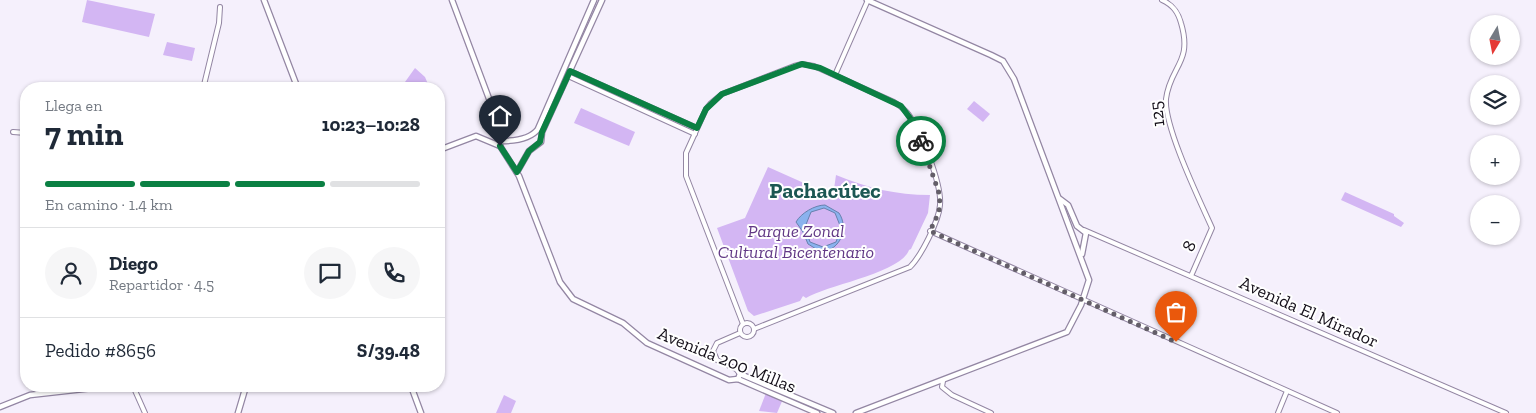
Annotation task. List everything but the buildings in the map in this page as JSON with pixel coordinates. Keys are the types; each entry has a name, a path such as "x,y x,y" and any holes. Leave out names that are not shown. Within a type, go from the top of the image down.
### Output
{"main road":[{"path":"264,0 295,82"},
{"name":"Avenida 200 Millas","path":"452,0 500,128 500,144 517,172 560,282 570,297 623,323 657,349 729,380 739,377 817,413"},
{"path":"445,148 476,136 500,144 534,134 538,129 594,0"},
{"path":"517,172 529,151 540,142 542,132 602,0"},
{"path":"856,413 1067,332 1082,301 1089,280 1014,80 1003,62 868,0"},
{"path":"1059,198 1069,208 1077,226 1084,230 1085,239 1082,258"},
{"path":"1064,211 1066,208 1069,208"},
{"path":"1074,239 1085,239"},
{"path":"739,377 833,413"},
{"path":"0,407 30,395 57,392"},
{"path":"238,413 244,392"},
{"path":"414,392 421,413"}],"street":[{"path":"834,75 868,0"},
{"name":"125","path":"1162,0 1171,5 1178,14 1186,44 1167,96 1169,120 1212,228"},
{"path":"205,82 219,23 220,7"},
{"path":"739,377 736,369 716,360 713,351 717,343 740,333 749,337 754,329 904,271 914,262 939,212 940,200 926,154 914,124 904,109 876,94 811,65 794,66 722,94 706,109 686,152 686,176 742,324 740,333"},
{"path":"569,73 697,128"},
{"path":"569,73 695,134"},
{"path":"13,132 20,133"},
{"name":"8","path":"1191,276 1212,228"},
{"name":"Avenida El Mirador","path":"1084,230 1506,413"},
{"path":"930,231 1082,301 1337,413"},
{"name":"Avenida El Mirador","path":"1085,239 1100,237"},
{"path":"742,324 749,322 754,329"},
{"path":"942,381 942,387 948,394 992,413"},
{"path":"1278,413 1287,391"},
{"path":"135,392 144,413"}],"green space":[{"path":"87,0 155,14 149,37 82,22"},
{"path":"167,42 195,48 192,61 163,55"},
{"path":"415,68 425,77 427,82 405,82"},
{"path":"974,101 990,114 983,122 967,109"},
{"path":"581,108 635,132 629,146 574,123"},
{"name":"Parque Zonal Cultural Bicentenario","path":"768,167 833,196 836,175 882,190 905,194 930,195 928,213 911,249 903,258 892,265 878,272 806,298 803,296 800,301 754,316 748,311 717,228 745,218"},
{"path":"1345,192 1394,214 1404,223 1401,227 1341,200"},
{"path":"766,393 783,399 777,413 759,411"},
{"path":"504,395 516,401 511,413 496,413"}],"water":[{"path":"825,205 839,213 842,219 843,231 838,243 834,247 821,252 808,244 796,222 805,213","holes":["824,208 835,213 841,228 836,242 823,247 810,242 805,227 811,212"]}],"way so far":[{"path":"921,141 940,196 939,212 930,231 1176,342"}],"district":[{"name":"Pachacútec","path":"825,190"}],"route":[{"path":"500,146 517,172 529,151 540,142 542,132 570,71 697,128 706,109 722,94 802,64 820,68 901,106 910,118 921,141"}]}
